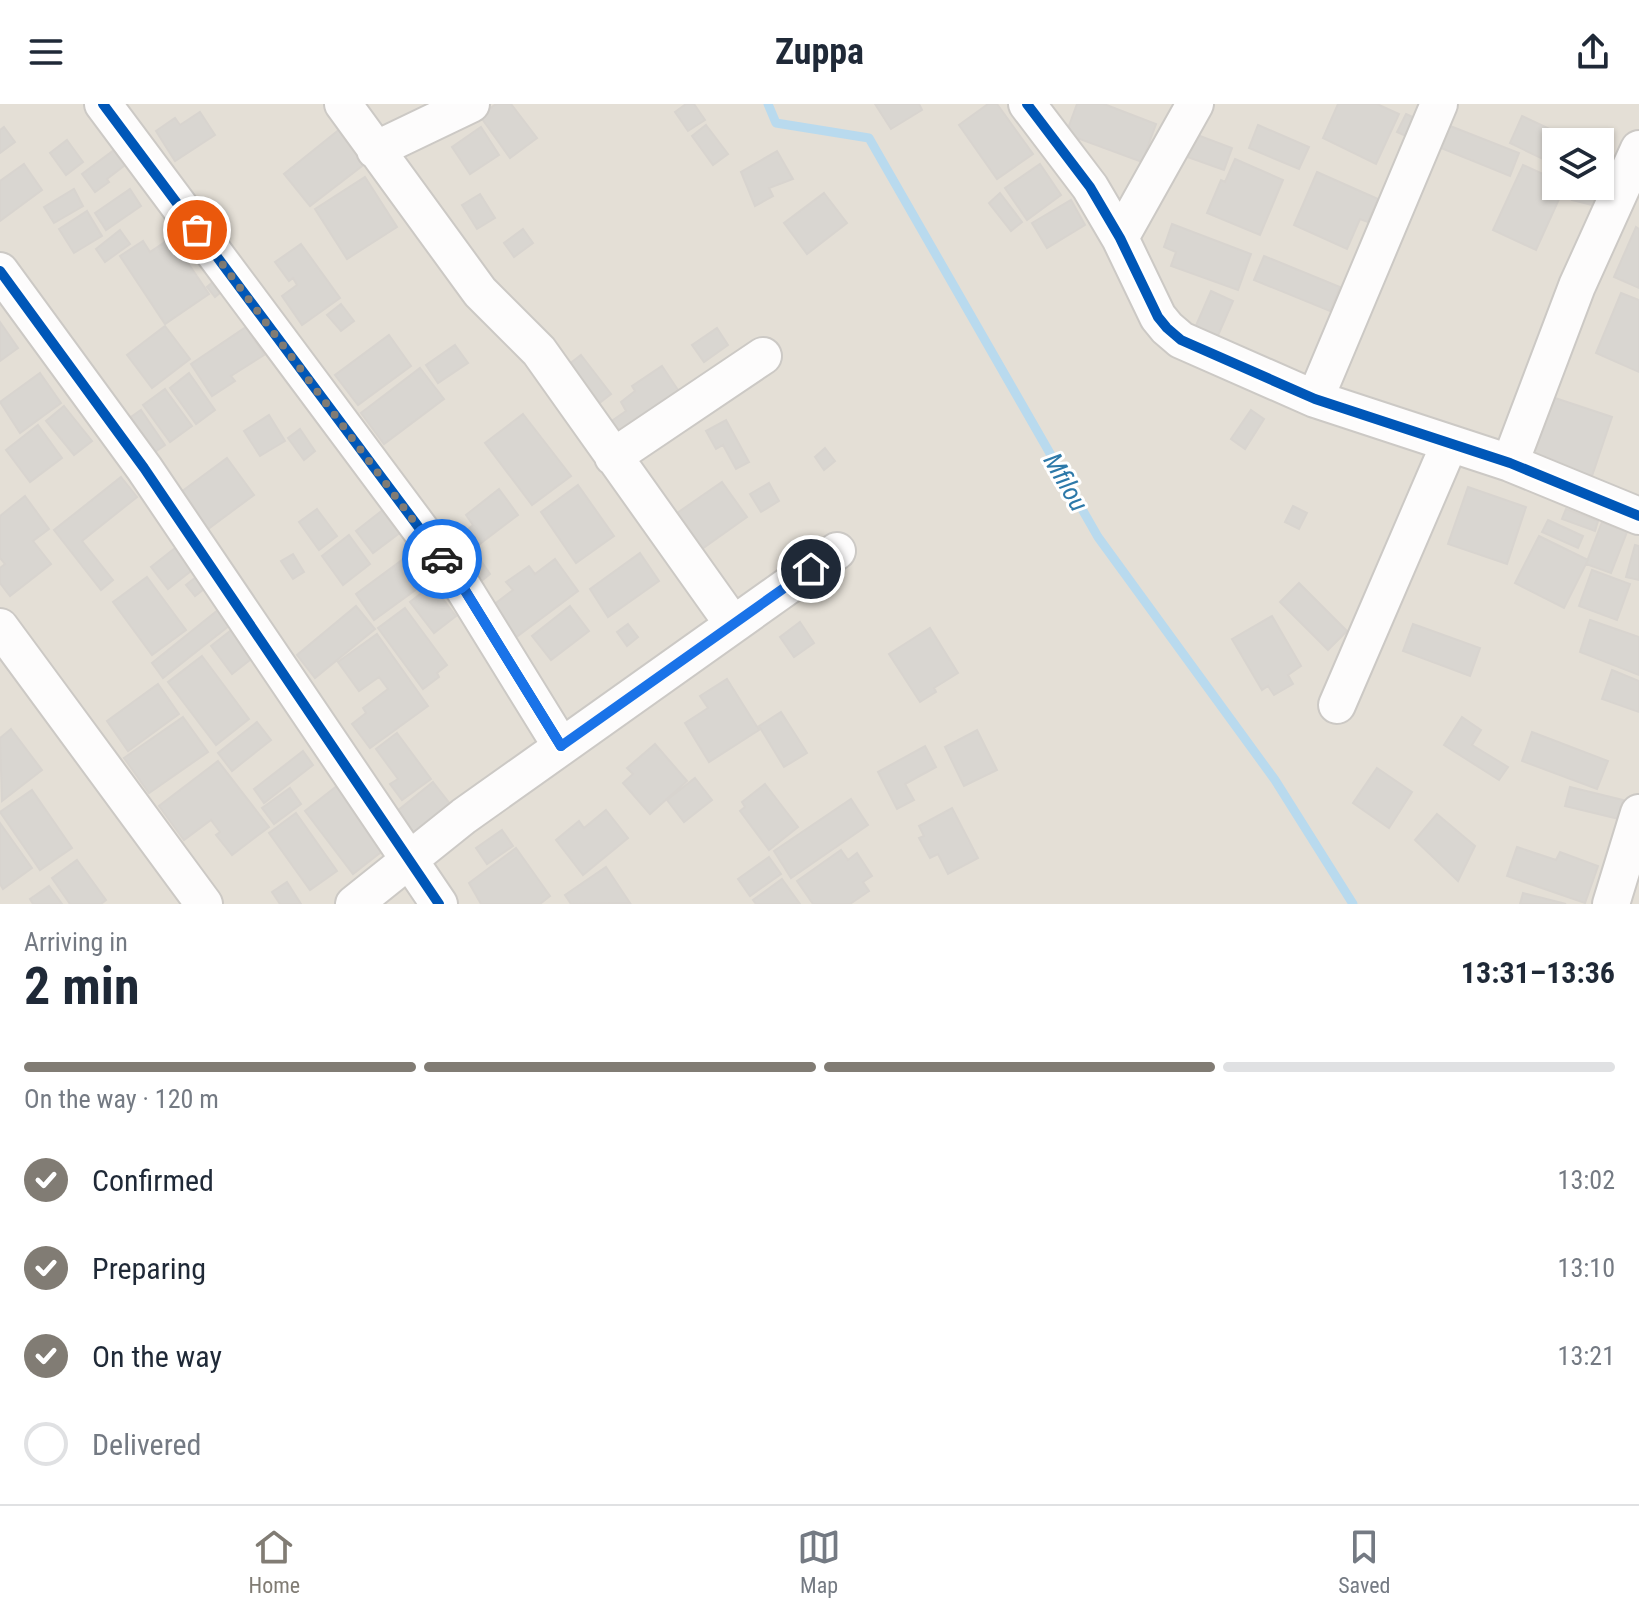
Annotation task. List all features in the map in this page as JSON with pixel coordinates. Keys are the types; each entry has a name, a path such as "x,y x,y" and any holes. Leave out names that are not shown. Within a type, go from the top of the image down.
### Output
{"street":[{"path":"103,104 461,584 561,746"},
{"path":"343,104 480,292 539,351 733,624"},
{"path":"375,150 471,104"},
{"path":"1027,104 1090,187 1120,238 1158,317 1181,340 1315,399 1510,463 1639,516"},
{"path":"1120,238 1195,104"},
{"path":"1315,399 1439,104"},
{"path":"1510,463 1577,286 1639,149"},
{"path":"0,271 144,468 439,904"},
{"path":"613,457 763,356"},
{"path":"1337,705 1449,445"},
{"path":"354,904 464,816 837,551"},
{"path":"0,627 204,904"},
{"path":"1611,904 1639,813"}],"shaded area":[{"path":"0,104 1639,104 1639,904 0,904"}],"building":[{"path":"496,104 511,104 537,138 510,158 480,116"},
{"path":"686,104 694,104 705,120 688,131 675,112"},
{"path":"875,104 919,104 922,110 891,129"},
{"path":"988,104 997,104 1033,154 997,179 959,125"},
{"path":"1077,104 1104,104 1156,124 1142,162 1066,134"},
{"path":"1338,104 1377,104 1399,114 1376,164 1323,138"},
{"path":"200,112 215,135 175,161 156,131 175,118 180,125"},
{"path":"1406,114 1417,119 1408,137 1397,132"},
{"path":"1522,116 1548,128 1542,128 1542,159 1510,143"},
{"path":"1440,122 1519,153 1510,176 1431,144"},
{"path":"706,125 728,154 713,165 692,136"},
{"path":"1258,125 1309,147 1299,169 1249,148"},
{"path":"4,127 15,142 0,153 0,130"},
{"path":"481,127 499,155 470,174 452,147"},
{"path":"340,129 366,163 310,206 284,174"},
{"path":"1184,130 1232,148 1224,170 1176,153"},
{"path":"67,140 83,162 66,175 50,153"},
{"path":"118,147 129,162 95,192 82,174"},
{"path":"777,151 793,179 769,188 773,196 755,206 741,172"},
{"path":"1235,159 1283,180 1260,235 1207,213 1221,180 1225,182"},
{"path":"24,164 42,190 0,221 0,181"},
{"path":"1040,164 1061,195 1027,220 1005,188"},
{"path":"1523,165 1542,174 1542,200 1559,200 1536,250 1493,230"},
{"path":"1317,172 1378,199 1368,222 1360,219 1347,249 1294,225"},
{"path":"365,177 397,227 347,259 315,209"},
{"path":"74,189 83,206 54,223 44,207"},
{"path":"130,189 141,206 106,230 95,213"},
{"path":"824,193 847,223 807,254 784,223"},
{"path":"1000,193 1022,222 1011,231 989,203"},
{"path":"480,194 495,218 477,229 462,205"},
{"path":"1071,200 1085,225 1047,248 1032,223"},
{"path":"1572,200 1598,200 1596,206"},
{"path":"87,211 102,236 74,253 59,229"},
{"path":"1172,224 1251,254 1238,290 1171,266 1176,252 1164,247"},
{"path":"1636,227 1639,229 1639,288 1614,277"},
{"path":"523,229 533,243 514,257 504,243"},
{"path":"120,230 130,244 105,262 96,249"},
{"path":"171,238 209,294 165,324 120,256 143,241 150,252"},
{"path":"301,244 340,298 302,325 282,296 297,285 293,278 289,281 275,262"},
{"path":"1264,256 1340,287 1330,311 1254,280"},
{"path":"220,276 228,286 215,297 207,287"},
{"path":"1211,291 1233,301 1213,347 1191,337"},
{"path":"1621,293 1639,300 1639,372 1596,353"},
{"path":"341,304 354,321 341,331 327,315"},
{"path":"0,322 18,348 0,361"},
{"path":"165,326 190,359 152,388 127,355"},
{"path":"246,327 264,355 231,376 235,381 212,396 191,364"},
{"path":"717,328 728,345 704,362 692,345"},
{"path":"389,335 411,366 358,405 335,375"},
{"path":"455,345 468,363 438,383 426,365"},
{"path":"581,355 611,394 593,408 563,369"},
{"path":"662,366 684,399 616,446 603,427 626,411 621,402 635,391 632,386"},
{"path":"420,368 444,399 384,444 361,413"},
{"path":"40,373 61,403 20,433 0,402"},
{"path":"189,373 215,410 196,424 170,388"},
{"path":"165,389 192,426 170,442 143,405"},
{"path":"1549,396 1612,417 1592,476 1529,454"},
{"path":"64,406 92,441 74,455 46,421"},
{"path":"141,410 165,445 142,461 118,426"},
{"path":"1251,410 1264,419 1245,449 1231,439"},
{"path":"523,414 571,476 532,505 485,443"},
{"path":"269,415 285,441 260,456 244,431"},
{"path":"726,420 749,462 736,469 723,445 716,449 706,431"},
{"path":"38,425 62,458 30,482 6,450"},
{"path":"300,429 315,451 304,460 288,438"},
{"path":"825,448 835,461 824,470 815,457"},
{"path":"227,458 254,495 200,535 173,498"},
{"path":"121,477 137,497 82,541 113,580 101,590 54,530"},
{"path":"722,482 747,517 692,556 667,520"},
{"path":"769,483 779,501 761,512 750,494"},
{"path":"578,485 614,536 576,563 541,512"},
{"path":"1468,487 1526,507 1507,564 1448,544"},
{"path":"499,489 518,515 477,546 466,531 473,525 466,515"},
{"path":"25,496 49,529 33,541 51,564 10,596 0,583 0,568 5,564 0,558 0,516"},
{"path":"1293,506 1307,513 1299,529 1285,522"},
{"path":"317,509 337,536 319,550 299,522"},
{"path":"384,509 401,532 373,553 356,531"},
{"path":"1566,509 1598,521 1595,531 1562,519"},
{"path":"1548,520 1583,536 1578,548 1542,532"},
{"path":"1602,522 1627,532 1611,573 1586,564"},
{"path":"349,535 370,564 343,585 322,556"},
{"path":"1539,536 1588,560 1564,608 1515,583"},
{"path":"179,545 196,567 168,589 151,567"},
{"path":"1635,545 1639,546 1639,580 1626,577"},
{"path":"417,549 436,575 374,620 356,594"},
{"path":"475,552 490,574 474,587 458,565"},
{"path":"640,553 659,581 608,617 590,589"},
{"path":"293,554 304,572 293,579 281,561"},
{"path":"555,559 578,591 515,638 492,606 513,590 506,582 529,566 535,574"},
{"path":"1592,570 1630,584 1617,620 1579,606"},
{"path":"200,574 209,585 195,596 186,585"},
{"path":"147,577 186,630 152,655 113,602"},
{"path":"1299,583 1347,631 1328,650 1280,602"},
{"path":"432,585 456,616 434,633 410,602"},
{"path":"223,606 235,621 163,678 152,663"},
{"path":"356,606 375,629 315,678 297,655"},
{"path":"570,606 589,631 551,660 532,636"},
{"path":"405,608 447,665 437,673 439,677 423,689 378,628"},
{"path":"1272,616 1301,666 1288,675 1293,684 1274,695 1268,686 1262,690 1232,639"},
{"path":"1590,620 1639,637 1639,675 1580,652"},
{"path":"800,622 814,643 794,657 780,637"},
{"path":"628,624 638,637 627,646 617,632"},
{"path":"1413,624 1480,648 1470,676 1403,651"},
{"path":"234,628 255,656 232,674 211,646"},
{"path":"930,628 958,673 934,688 936,692 920,702 889,654"},
{"path":"377,634 428,706 370,748 352,724 366,713 363,708 388,689 379,677 359,691 338,662"},
{"path":"202,656 249,719 216,745 168,682"},
{"path":"1612,670 1639,681 1639,712 1602,699"},
{"path":"727,679 759,730 709,762 685,723 708,708 700,696"},
{"path":"158,684 179,714 128,751 107,721"},
{"path":"781,712 807,753 784,767 759,726"},
{"path":"183,717 208,752 149,793 124,758"},
{"path":"1462,717 1481,730 1472,745 1508,767 1499,780 1444,745"},
{"path":"257,722 271,740 232,771 218,753"},
{"path":"11,729 42,770 2,801 0,738"},
{"path":"977,730 997,770 964,786 945,747"},
{"path":"1532,732 1608,761 1597,789 1522,761"},
{"path":"397,733 431,779 402,800 390,784 398,779 376,749"},
{"path":"655,744 687,781 650,814 623,783 633,774 627,768"},
{"path":"925,746 936,767 905,784 914,800 897,809 878,772"},
{"path":"303,751 313,765 264,803 254,789"},
{"path":"218,761 269,827 232,855 216,835 220,832 211,820 184,840 159,806"},
{"path":"1377,768 1412,792 1389,828 1353,803"},
{"path":"695,778 712,800 684,822 667,800"},
{"path":"342,782 390,845 353,874 305,811"},
{"path":"433,782 454,809 417,839 396,812"},
{"path":"765,784 798,827 769,850 740,811 745,807 742,802"},
{"path":"1570,787 1623,800 1619,819 1565,806"},
{"path":"290,788 301,804 274,824 262,808"},
{"path":"32,790 72,848 40,870 0,812"},
{"path":"851,799 868,825 791,878 774,851"},
{"path":"952,808 978,858 948,874 938,854 930,858 919,838 924,836 919,826"},
{"path":"606,810 628,838 583,875 556,840 579,821 584,828"},
{"path":"296,813 337,871 310,890 269,833"},
{"path":"1437,814 1475,846 1458,881 1415,840"},
{"path":"0,823 32,868 3,889 0,884"},
{"path":"502,830 513,846 487,864 476,848"},
{"path":"1517,847 1556,860 1560,852 1598,866 1585,903 1507,876"},
{"path":"516,848 550,896 540,904 481,904 469,883"},
{"path":"841,850 848,860 857,853 872,876 863,882 869,891 850,904 813,904 797,881"},
{"path":"769,857 781,874 750,896 738,879"},
{"path":"77,860 106,900 101,904 70,904 52,878"},
{"path":"606,867 630,903 571,904 565,895"},
{"path":"782,879 800,904 756,904 753,900"},
{"path":"287,882 301,904 280,904 272,892"},
{"path":"49,886 62,904 33,904 30,899"},
{"path":"1523,893 1566,904 1520,904"}],"waterway":[{"name":"Mfilou","path":"768,104 776,123 869,138 1098,537 1275,780 1353,904"}],"cycle path":[{"path":"103,104 461,584 561,746"},
{"path":"1027,104 1090,187 1120,238 1158,317 1181,340 1315,399 1510,463 1639,516"},
{"path":"0,271 144,468 439,904"}],"way so far":[{"path":"197,230 442,559"}],"route":[{"path":"442,559 461,584 561,746 811,569"}]}
